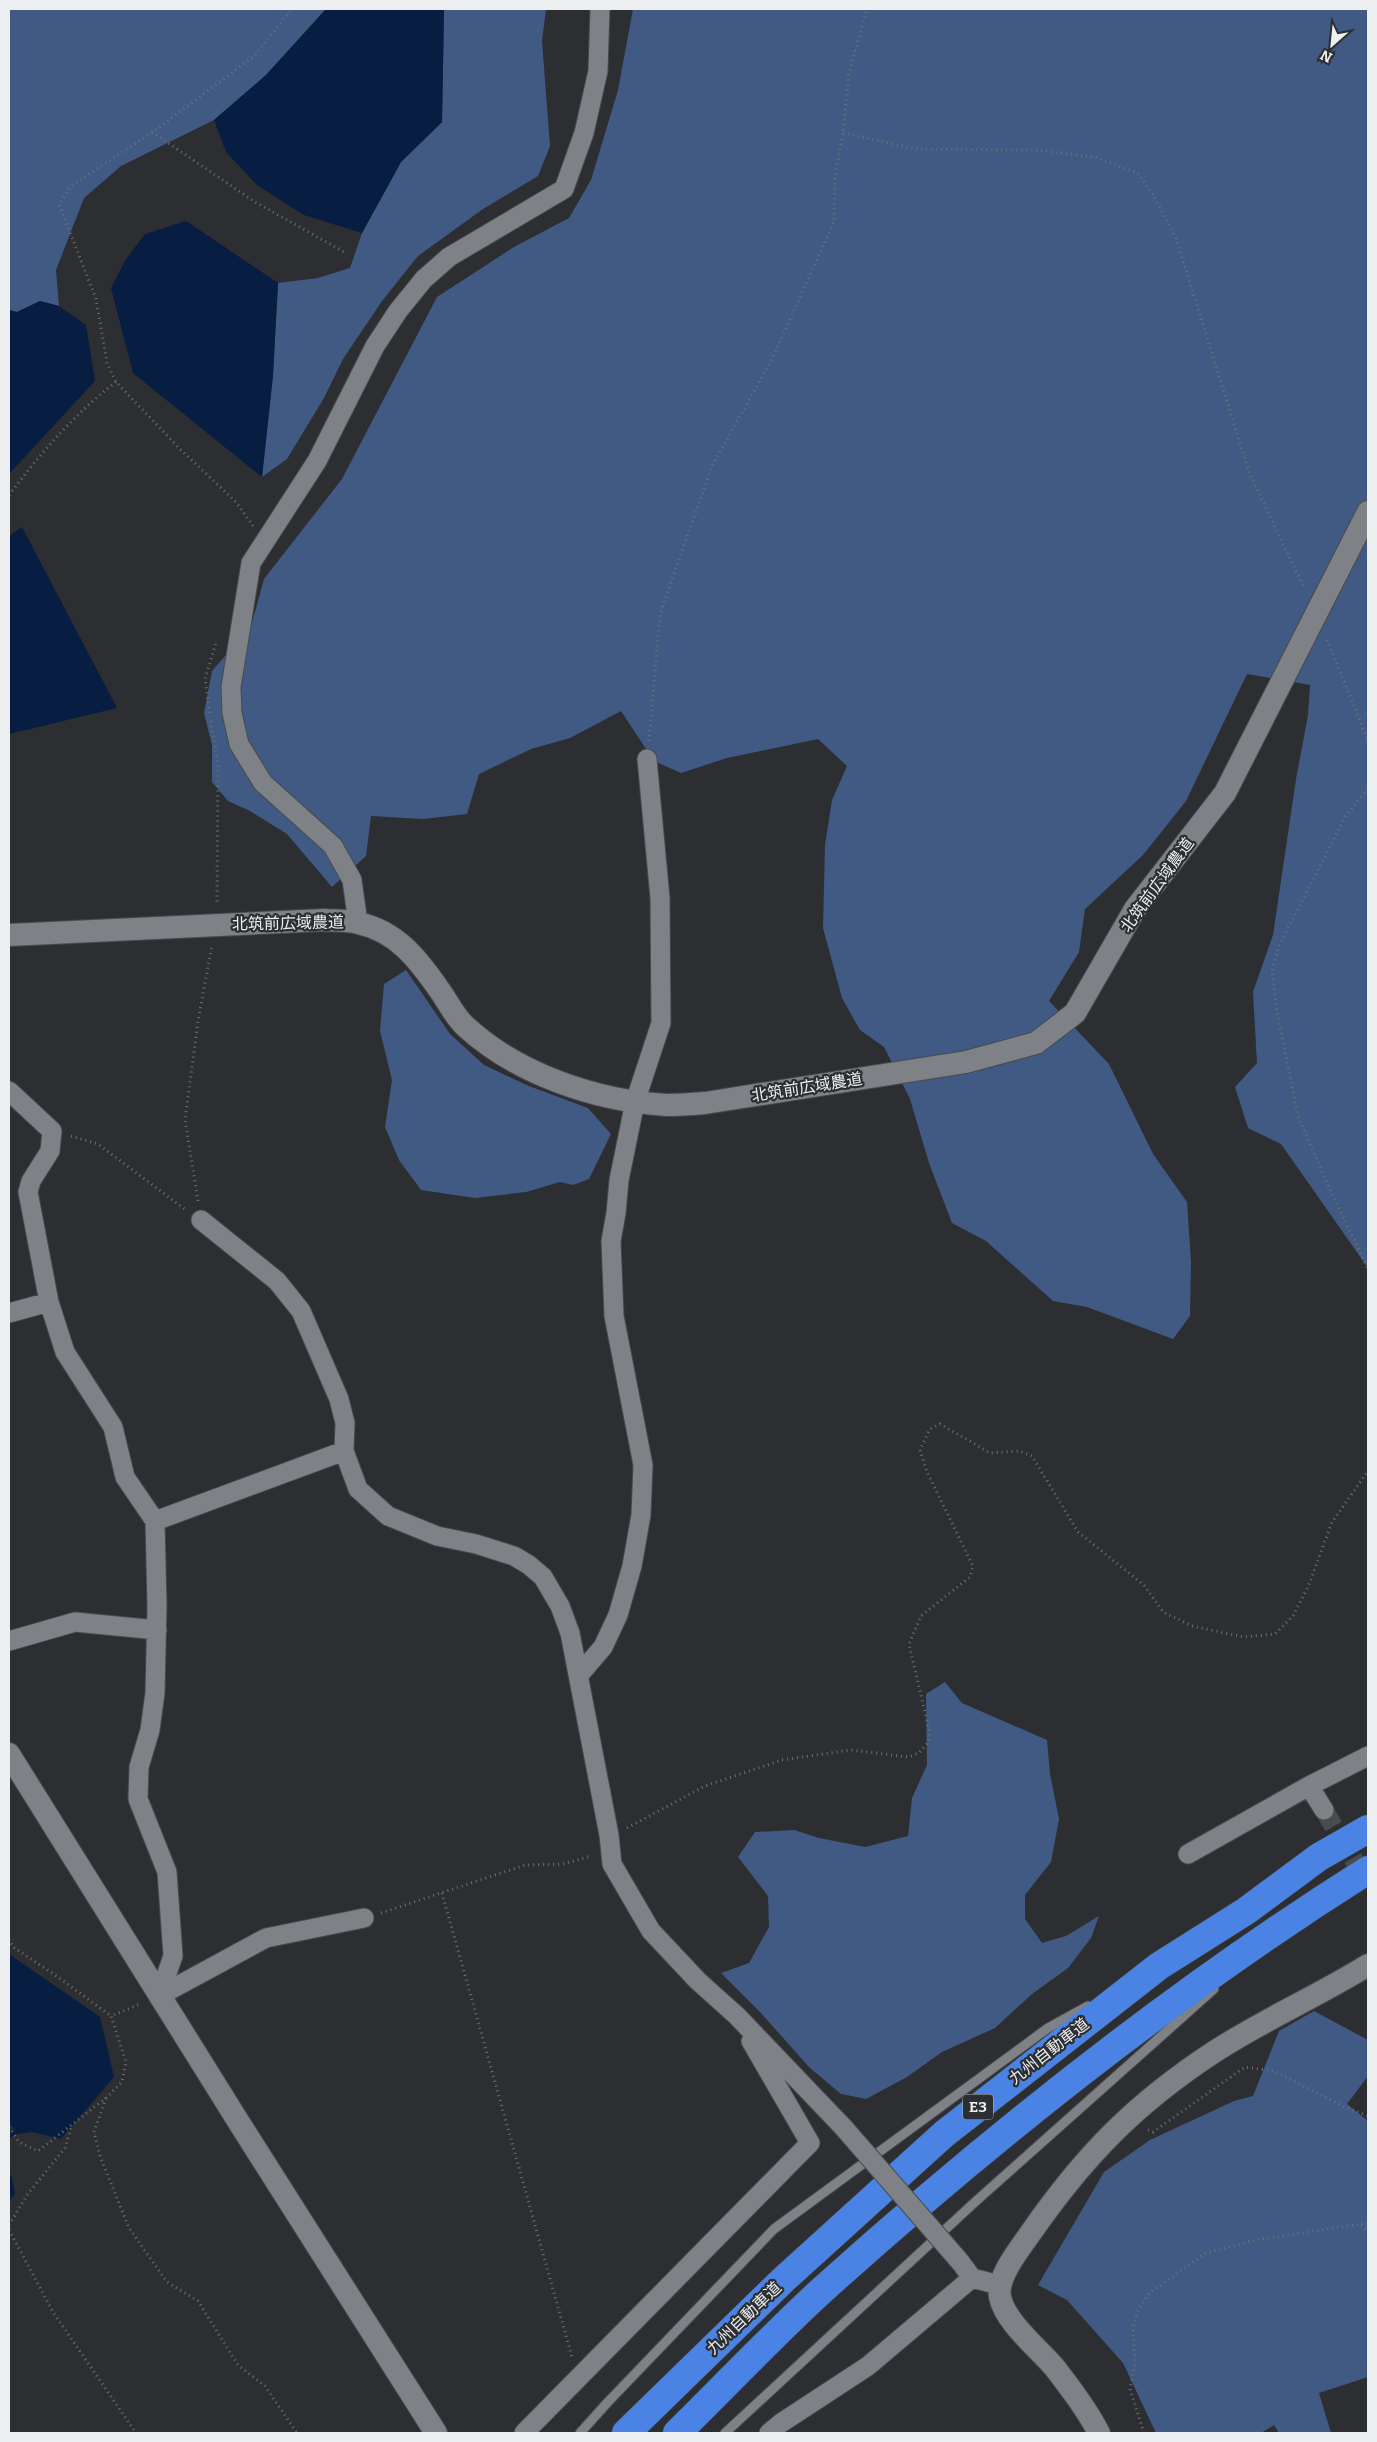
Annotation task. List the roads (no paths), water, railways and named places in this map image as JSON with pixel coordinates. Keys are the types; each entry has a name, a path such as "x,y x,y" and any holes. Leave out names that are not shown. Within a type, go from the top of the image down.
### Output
{"highway":[{"name":"九州自動車道","path":"626,2433 783,2280 944,2134 1159,1966 1246,1911 1319,1857 1368,1829"},
{"name":"E3","path":"677,2433 820,2293 991,2142 1134,2031 1279,1927 1368,1870"}],"street":[{"path":"358,923 352,880 333,846 263,783 239,744 232,713 231,687 251,562 275,528 317,460 375,346 398,311 424,279 449,257 564,189 584,133 598,71 600,9"},
{"name":"北筑前広域農道","path":"9,934 324,920 358,923 377,930 406,947 463,1024 487,1044 532,1070 578,1088 635,1102 669,1105 705,1103 966,1062 1036,1043 1075,1013 1135,909 1226,793 1368,512"},
{"path":"579,1675 603,1648 618,1615 632,1566 641,1515 643,1465 614,1316 611,1240 619,1180 635,1102 661,1023 660,898 647,759"},
{"path":"9,1091 52,1131 50,1151 31,1181 28,1192 49,1302 65,1352 113,1427 125,1476 156,1521 157,1630 155,1693 150,1730 138,1767 138,1799 167,1872 173,1956 160,1996"},
{"path":"201,1220 277,1281 301,1311 340,1399 345,1423 344,1451 358,1489 388,1516 437,1536 476,1544 514,1556 530,1565 543,1578 560,1606 570,1633 610,1842 612,1864 651,1931 698,1981 737,2016 844,2128 967,2271 999,2285"},
{"path":"9,1313 49,1302"},
{"path":"156,1521 344,1451"},
{"path":"9,1641 75,1622 157,1630"},
{"path":"9,1754 436,2433"},
{"path":"1188,1854 1309,1786 1368,1756"},
{"path":"1309,1786 1324,1810"},
{"path":"160,1996 266,1938 364,1918"},
{"path":"1099,2433 1088,2412 1054,2368 1008,2316 1000,2298 999,2285 1018,2251 1059,2193 1093,2152 1125,2119 1214,2052 1368,1965"},
{"path":"524,2433 577,2377 810,2143 737,2016"},
{"path":"777,2430 868,2366 967,2271"}],"lane":[{"path":"1229,1974 1279,1927"},
{"path":"580,2433 774,2229 1048,2028 1159,1966"},
{"path":"725,2433 976,2202 1165,2035 1222,1981"}],"waterway":[{"path":"9,2135 16,2131 32,2129"},
{"path":"9,2178 12,2193 9,2197"}],"tunnel":[{"path":"1324,1810 1368,1884"}]}
